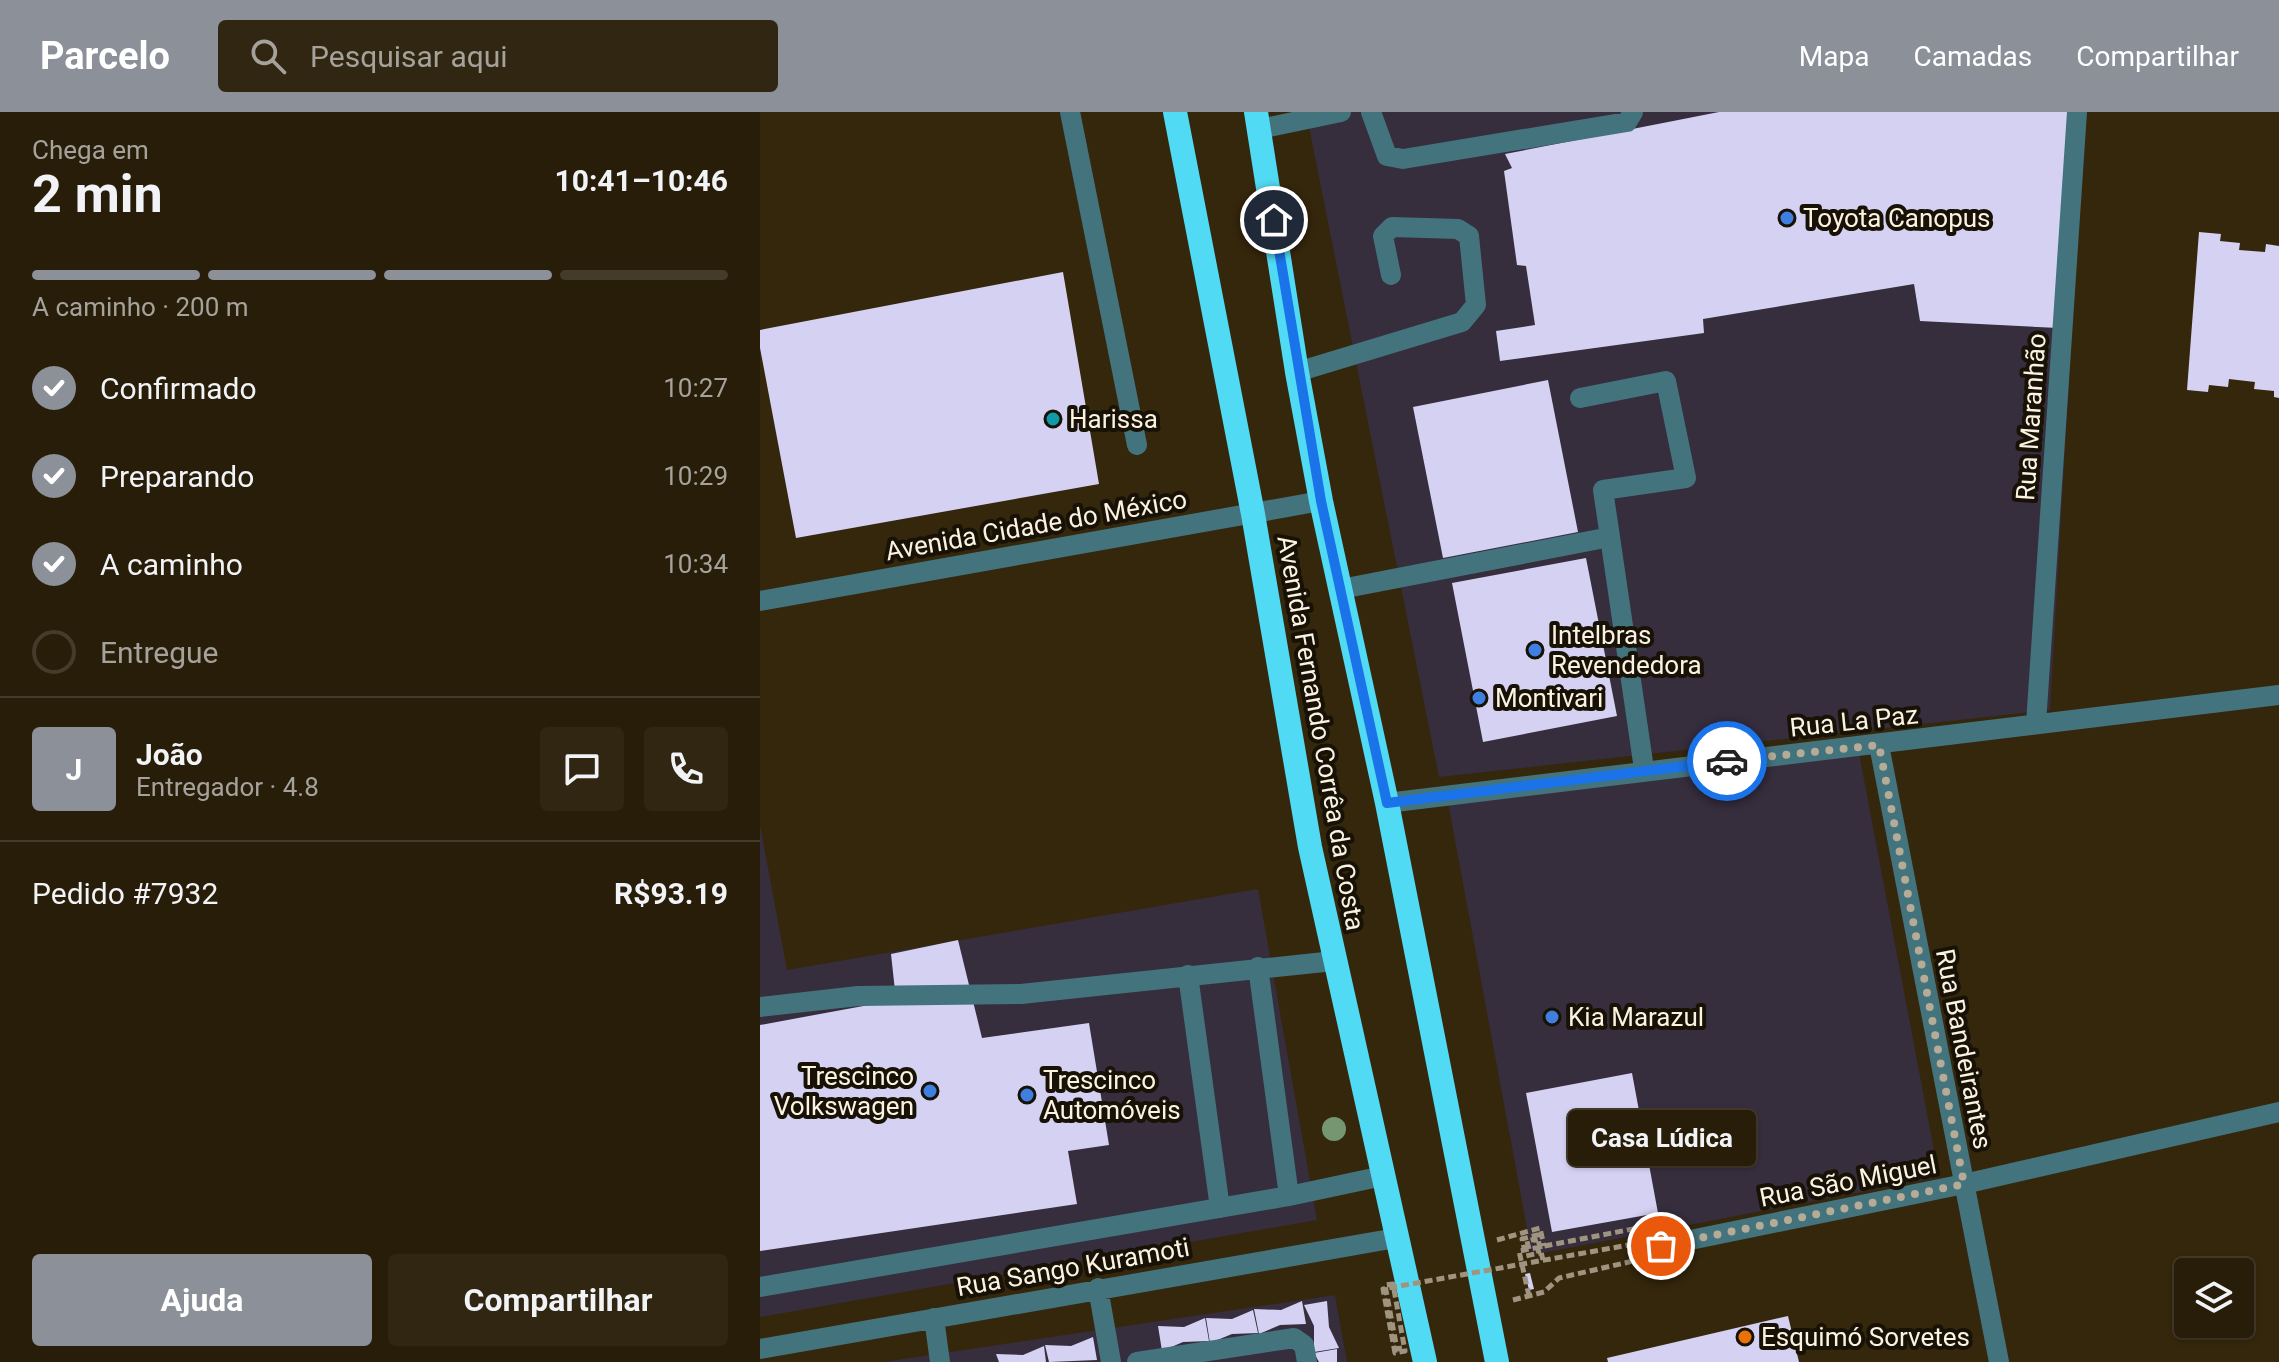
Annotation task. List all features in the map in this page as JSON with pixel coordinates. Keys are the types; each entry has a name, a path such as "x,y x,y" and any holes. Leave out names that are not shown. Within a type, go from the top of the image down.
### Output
{"highway":[{"name":"Avenida Fernando Corrêa da Costa","path":"1175,112 1253,514 1310,847 1425,1362"},
{"name":"Avenida Fernando Corrêa da Costa","path":"1258,120 1297,372 1321,501 1387,803 1497,1362"}],"street":[{"path":"1070,112 1137,445"},
{"path":"1258,120 1341,112"},
{"path":"1371,112 1387,156 1403,159 1627,122 1633,112"},
{"name":"Rua Maranhão","path":"2036,724 2077,112"},
{"path":"1297,372 1462,322 1476,305 1469,236 1458,229 1392,227 1383,236 1391,275"},
{"path":"1580,398 1666,381 1686,478 1603,490 1644,769"},
{"name":"Avenida Cidade do México","path":"760,601 1321,501"},
{"path":"1341,589 1610,537"},
{"name":"Rua La Paz","path":"1387,803 1644,769 1879,745 2279,695"},
{"name":"Rua Bandeirantes","path":"1879,745 1999,1362"},
{"path":"760,1007 858,996 1021,994 1334,961"},
{"path":"1258,967 1289,1196"},
{"path":"1188,975 1220,1208"},
{"name":"Rua São Miguel","path":"1661,1246 1964,1184 2279,1112"},
{"path":"760,1287 1289,1196 1383,1176"},
{"name":"Rua Sango Kuramoti","path":"760,1349 1396,1238"},
{"path":"1098,1288 1111,1362"},
{"path":"934,1318 940,1362"},
{"path":"1137,1362 1294,1338 1304,1345 1307,1362"}],"path":[{"path":"1402,1348 1397,1349 1385,1285 1393,1284 1405,1351 1395,1353 1383,1289 1543,1260 1651,1241 1648,1226 1519,1251 1529,1296"},
{"path":"1473,1247 1540,1228 1544,1246"},
{"path":"1529,1249 1527,1241 1535,1239 1539,1253 1526,1256 1522,1239 1537,1235 1543,1260"},
{"path":"1484,1306 1544,1292 1559,1278 1662,1255 1661,1246"}],"shaded area":[{"path":"1306,112 2084,112 2050,710 1439,777"},
{"path":"1859,753 1939,1177 1532,1255 1447,797"},
{"name":"Trescinco Automóveis","path":"760,825 787,970 1258,889 1317,1220 760,1317"},
{"path":"1335,1295 1347,1362 883,1362"}],"building":[{"name":"Toyota Canopus","path":"1719,112 2070,112 2058,328 1920,321 1914,284 1703,319 1704,333 1500,361 1496,331 1535,325 1526,266 1517,265 1504,171 1512,168 1505,154"},
{"path":"2199,232 2221,234 2220,241 2240,243 2239,250 2265,252 2266,244 2279,246 2279,398 2274,397 2274,391 2254,389 2255,382 2229,379 2228,387 2209,385 2208,392 2187,390"},
{"name":"Harissa","path":"1063,272 1099,484 796,538 760,348 760,330"},
{"path":"1548,380 1578,532 1443,558 1413,407"},
{"path":"1586,558 1617,716 1483,742 1452,583"},
{"name":"Trescinco Volkswagen","path":"958,940 982,1038 1089,1023 1109,1145 1068,1151 1077,1204 760,1251 760,1025 896,1000 891,954"},
{"path":"1632,1073 1658,1213 1552,1232 1526,1093"},
{"path":"1530,1273 1534,1289 1529,1290 1525,1274"},
{"path":"1302,1301 1306,1324 1280,1325 1259,1334 1254,1309 1281,1310"},
{"path":"1327,1301 1329,1327 1339,1348 1314,1352 1314,1326 1304,1305"},
{"path":"1253,1310 1258,1333 1232,1334 1210,1343 1206,1318 1232,1319"},
{"name":"Esquimó Sorvetes","path":"1788,1316 1799,1362 1608,1362 1607,1358"},
{"path":"1205,1318 1209,1341 1183,1342 1162,1351 1158,1326 1184,1327"},
{"path":"1093,1337 1097,1360 1049,1362 1045,1345 1071,1346"},
{"path":"1044,1346 1046,1362 999,1362 996,1354 1023,1355"},
{"path":"1337,1349 1337,1362 1319,1362 1314,1353"}],"way so far":[{"path":"1661,1246 1964,1184 1879,745 1727,761"}],"place":[{"name":"Toyota Canopus","path":"1787,218"},
{"name":"Harissa","path":"1053,419"},
{"name":"Intelbras Revendedora","path":"1535,650"},
{"name":"Montivari","path":"1479,698"},
{"name":"Kia Marazul","path":"1552,1017"},
{"name":"Trescinco Volkswagen","path":"930,1091"},
{"name":"Trescinco Automóveis","path":"1027,1095"},
{"name":"Casa Lúdica","path":"1661,1246"},
{"name":"Esquimó Sorvetes","path":"1745,1337"}],"route":[{"path":"1274,220 1321,501 1387,803 1727,761"}]}
